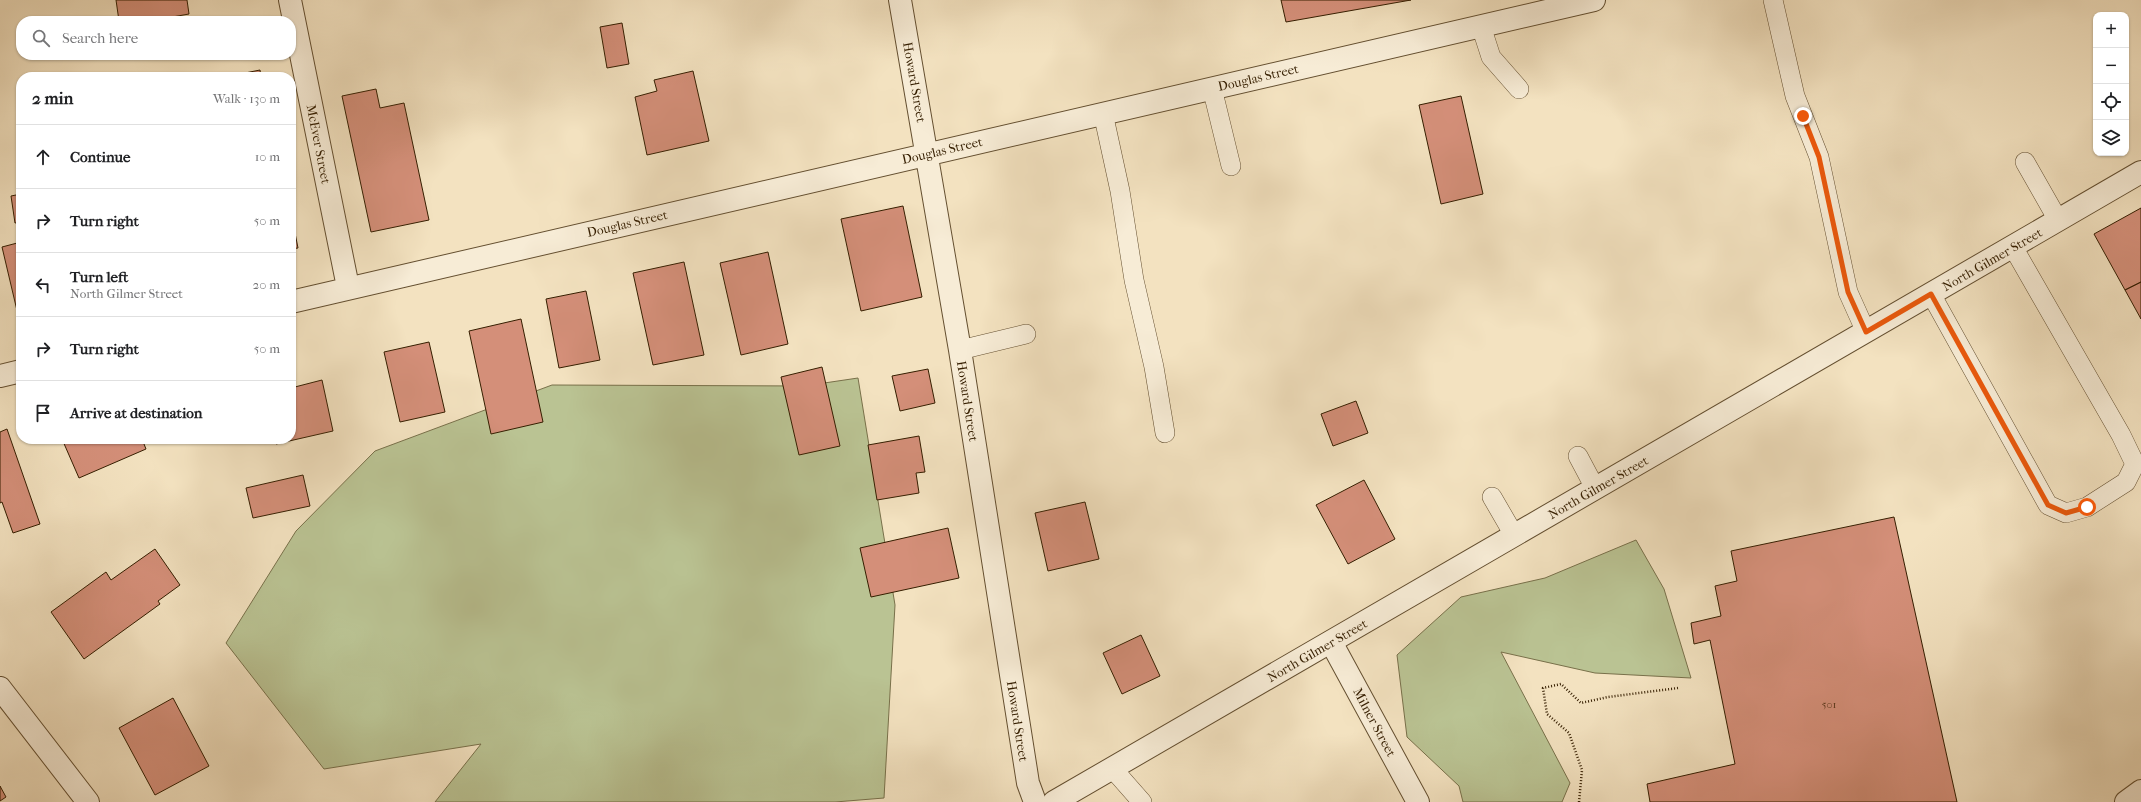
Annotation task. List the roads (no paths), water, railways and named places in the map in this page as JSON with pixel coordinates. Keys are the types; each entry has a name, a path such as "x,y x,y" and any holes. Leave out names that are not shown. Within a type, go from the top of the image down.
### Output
{"street":[{"name":"McEver Street","path":"290,0 293,16"},
{"name":"Howard Street","path":"900,0 928,153 1028,783 1035,802"},
{"name":"Douglas Street","path":"296,301 348,287 1594,0"},
{"name":"McEver Street","path":"296,30 348,287"},
{"name":"North Gilmer Street","path":"1054,802 2141,172"},
{"path":"0,376 16,372"},
{"name":"Milner Street","path":"1332,642 1418,802"},
{"path":"0,688 88,802"},
{"path":"2126,802 2141,791"}],"lane":[{"path":"1773,0 1795,96 1819,157 1848,292 1866,332"},
{"path":"1481,26 1490,57 1519,89"},
{"path":"1212,88 1231,166"},
{"path":"1103,113 1120,191 1134,280 1154,367 1165,433"},
{"path":"2025,162 2058,220"},
{"path":"1931,294 2048,505 2066,513 2087,507 2126,482 2135,464 2121,435 2013,247"},
{"path":"960,350 1026,334"},
{"path":"1578,456 1596,488"},
{"path":"1492,497 1514,535"},
{"path":"1112,768 1142,802"}]}
